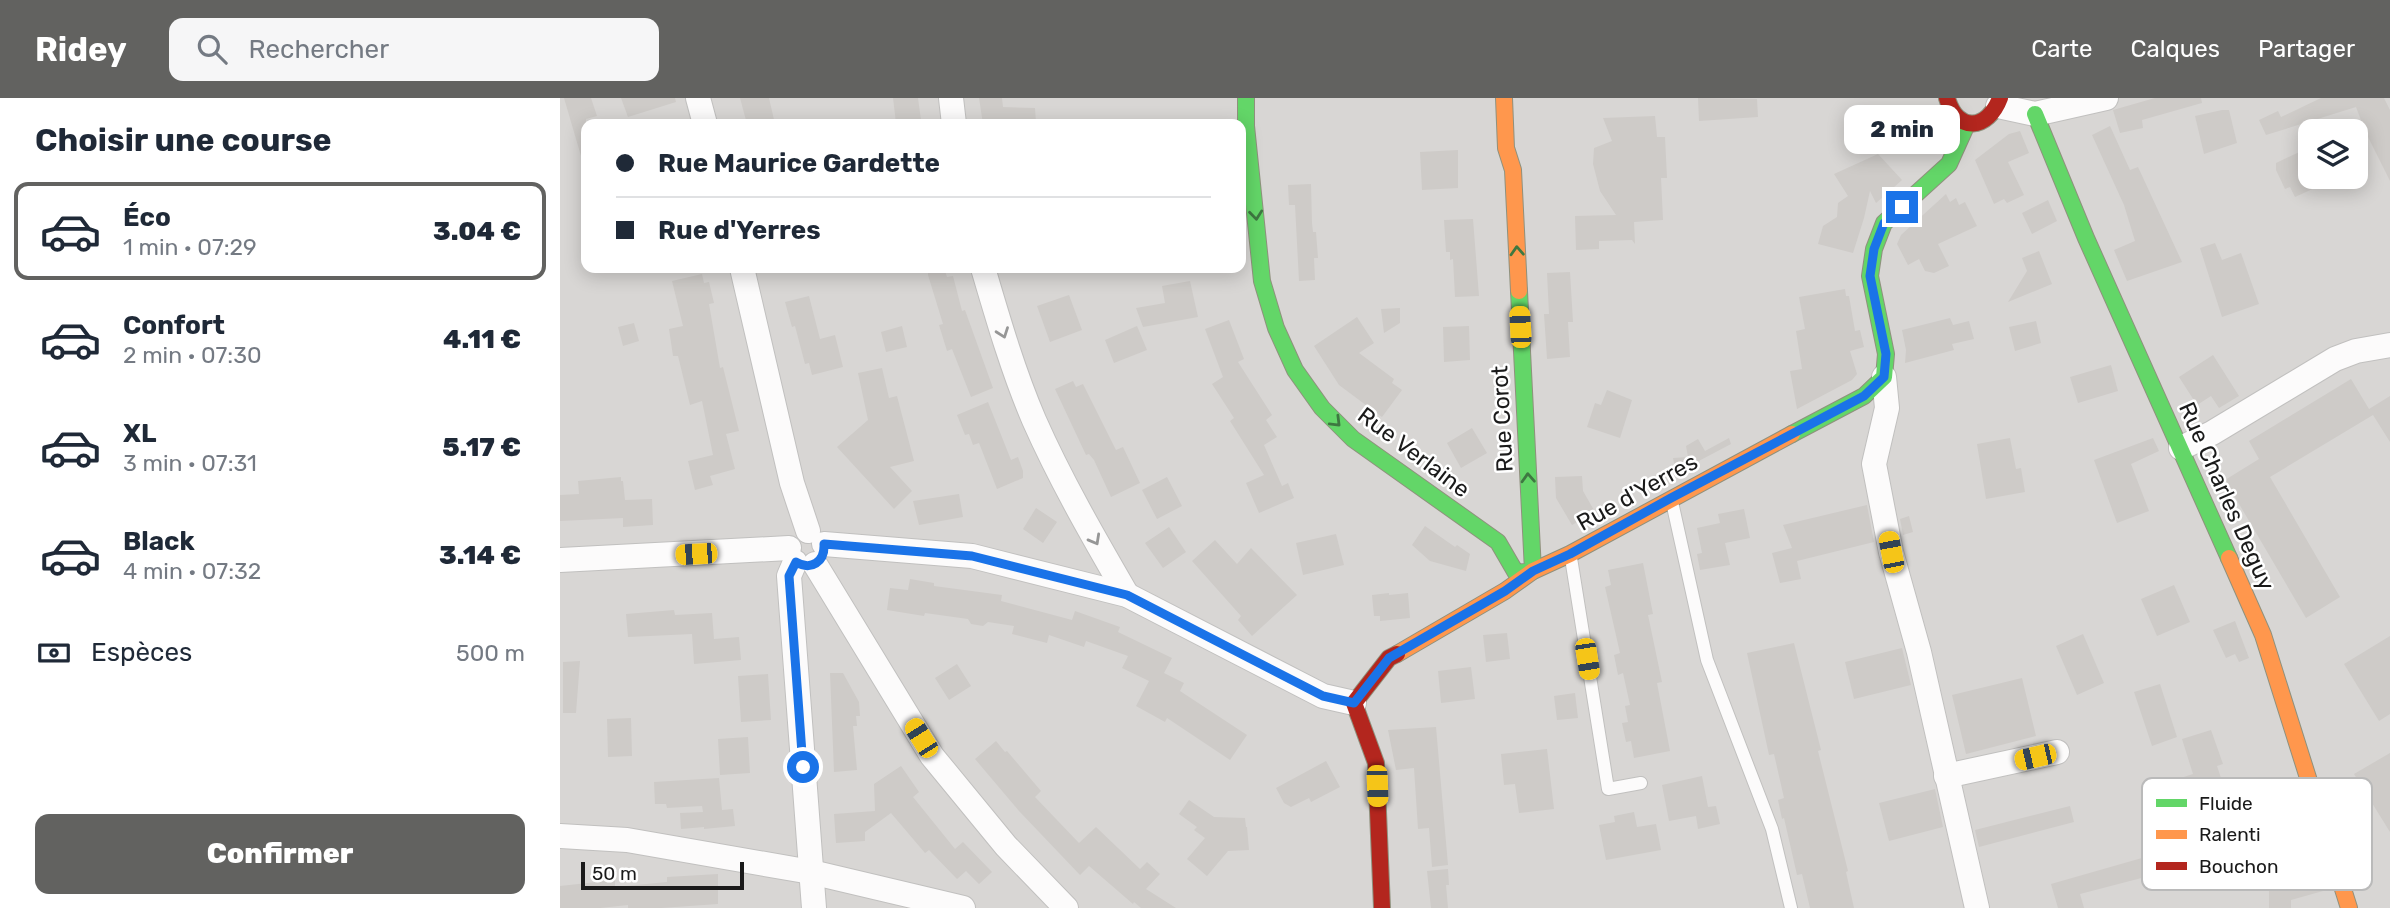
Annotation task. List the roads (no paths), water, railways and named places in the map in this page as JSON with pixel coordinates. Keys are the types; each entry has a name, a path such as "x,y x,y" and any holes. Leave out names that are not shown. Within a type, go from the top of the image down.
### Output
{"street":[{"path":"698,98 704,119"},
{"path":"951,98 953,119"},
{"name":"Rue Verlaine","path":"1246,98 1262,281 1276,328 1294,370 1322,408 1353,439 1498,542 1516,573 1533,571"},
{"name":"Rue Corot","path":"1504,98 1506,148 1513,170 1533,571"},
{"path":"1947,98 1953,115 1967,124 1989,119 1999,102 2035,114 2106,98"},
{"name":"Rue Charles Deguy","path":"2035,114 2086,238 2263,635 2308,778"},
{"path":"1967,124 1949,164 1884,223 1874,249 1870,276 1886,354 1884,377 1888,408 1874,464 1891,552 1919,652 1978,908"},
{"path":"743,273 806,550 932,755 1006,846 1066,908"},
{"path":"984,273 1033,418 1067,488 1127,595"},
{"path":"2181,448 2212,433 2335,359 2357,351 2390,345"},
{"name":"Rue d'Yerres","path":"1354,703 1389,658 1505,591 1533,571 1570,554 1864,396 1884,377"},
{"path":"1498,542 1521,535 1530,526"},
{"path":"806,550 789,576 814,908"},
{"path":"560,560 806,550 972,556 1127,595 1323,696 1354,703 1377,763 1382,908"},
{"path":"1946,776 2057,752"},
{"path":"560,836 628,840 811,872 963,908"},
{"name":"Rue Charles Deguy","path":"2343,890 2349,908"}],"lane":[{"path":"1671,498 1707,660 1772,829 1791,908"},
{"path":"1570,554 1608,789 1641,783"}]}
